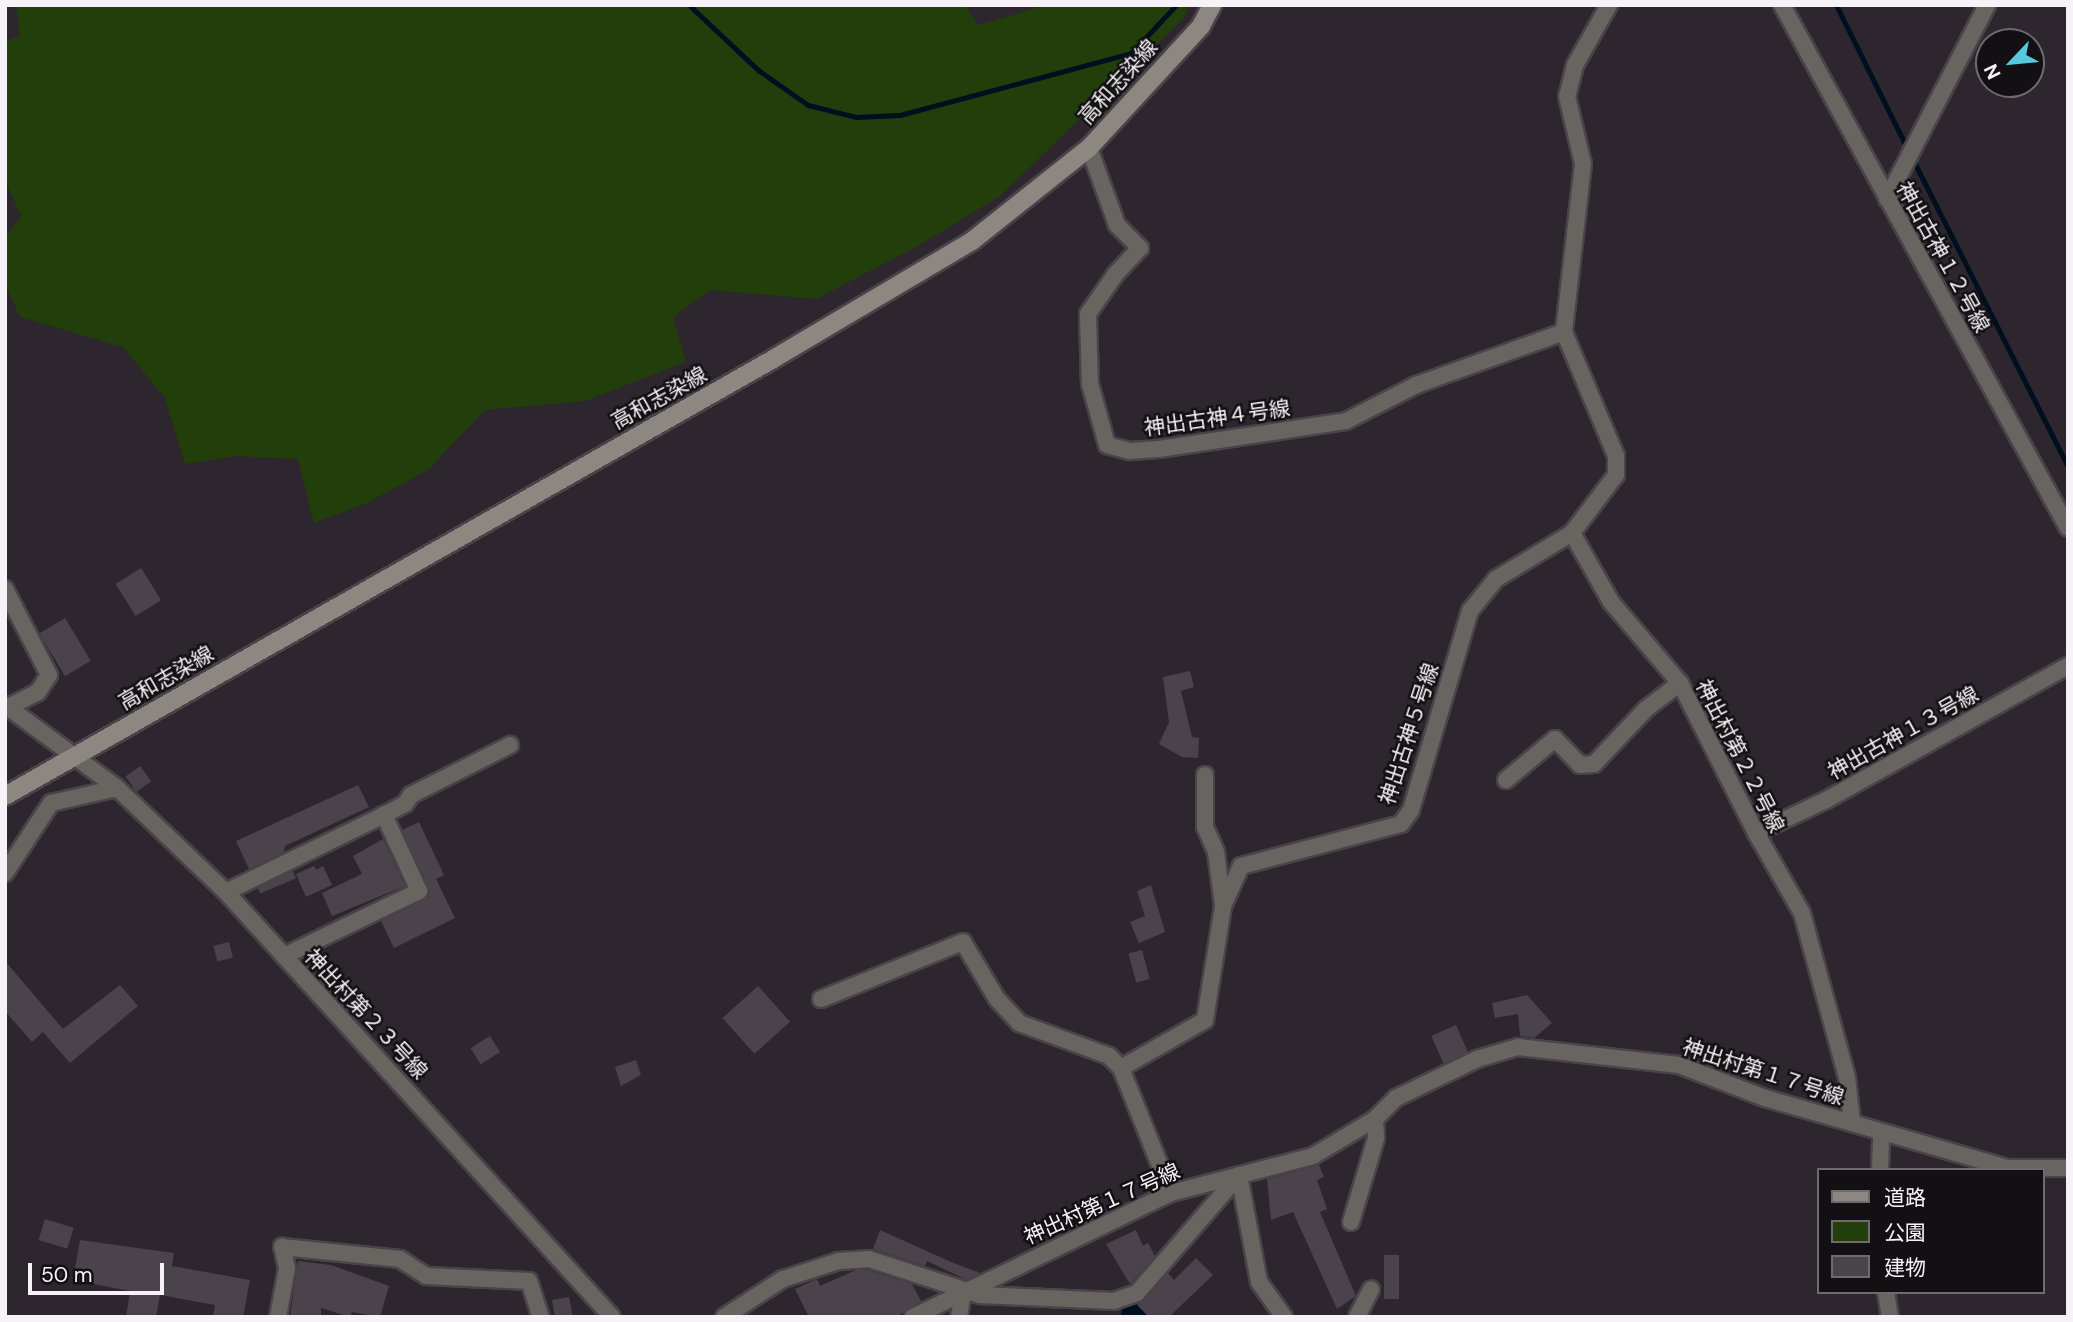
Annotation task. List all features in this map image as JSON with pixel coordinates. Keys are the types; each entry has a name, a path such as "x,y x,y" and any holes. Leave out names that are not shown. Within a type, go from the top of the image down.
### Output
{"street":[{"name":"高和志染線","path":"5,796 775,358 960,247 1089,148 1201,26 1212,5"},
{"path":"1572,533 1592,513 1616,475 1616,456 1564,332 1583,164 1567,96 1576,65 1609,5"},
{"name":"神出古神１２号線","path":"1782,5 2068,528"},
{"path":"1887,198 1987,5"},
{"name":"神出古神４号線","path":"1089,148 1117,225 1140,248 1115,275 1088,314 1090,384 1099,429 1107,445 1130,451 1159,449 1346,421 1416,385 1564,332"},
{"name":"神出村第２２号線","path":"1572,533 1611,602 1679,683 1756,833 1802,913 1847,1078 1852,1122"},
{"name":"神出古神５号線","path":"1121,1068 1205,1020 1223,906 1241,866 1401,824 1411,810 1469,611 1496,579 1572,533"},
{"path":"5,589 50,675 38,692 7,706"},
{"name":"神出古神１３号線","path":"1756,833 1826,800 2068,666"},
{"path":"1506,780 1555,739 1580,765 1594,764 1646,709 1679,683"},
{"name":"神出村第２３号線","path":"7,706 73,758 117,788 226,892 611,1317"},
{"path":"226,892 384,816 405,804 411,796 510,745"},
{"path":"1205,775 1205,827 1216,852 1223,906"},
{"path":"5,873 51,803 117,788"},
{"path":"284,956 419,891 384,816"},
{"path":"821,999 963,942 991,990 1019,1023 1108,1056 1121,1068 1171,1192"},
{"name":"神出村第１７号線","path":"913,1317 1171,1192 1313,1156 1375,1119 1396,1098 1477,1059 1518,1047 1679,1065 1765,1098 2007,1168 2068,1168"},
{"path":"1351,1222 1376,1138 1375,1119"},
{"path":"1880,1168 1881,1132"},
{"path":"724,1317 783,1279 839,1261 869,1259 963,1291 1114,1301 1137,1293 1239,1175"},
{"path":"1239,1175 1259,1282 1284,1317"},
{"path":"278,1317 287,1268 282,1247 400,1259 426,1276 529,1281 541,1317"},
{"path":"1357,1317 1371,1289"},
{"path":"959,1317 963,1291"},
{"path":"1886,1294 1890,1317"},
{"path":"1114,1301 1120,1317"}],"green space":[{"path":"16,5 965,5 978,25 1047,5 1190,5 1184,18 1000,196 916,247 816,299 710,290 673,317 686,362 585,401 485,410 428,470 367,503 314,523 298,459 235,456 185,464 165,398 123,347 20,317 5,284 5,237 21,216 5,180 5,42 20,36"}],"building":[{"path":"141,568 161,600 136,616 116,584"},
{"path":"65,618 91,661 65,676 39,633"},
{"path":"1190,671 1194,687 1181,691 1192,737 1199,738 1198,758 1182,757 1159,744 1169,722 1163,677"},
{"path":"140,766 151,781 137,792 125,777"},
{"path":"358,785 369,807 285,846 284,852 249,869 236,841"},
{"path":"419,822 444,875 436,879 455,918 394,948 381,921 424,900 429,893 402,830"},
{"path":"383,839 405,886 332,916 322,893 362,874 353,856"},
{"path":"314,866 316,870 323,866 332,885 306,897 296,874"},
{"path":"293,871 296,878 260,894 257,886"},
{"path":"1151,885 1165,932 1139,943 1130,922 1145,916 1137,891"},
{"path":"229,942 233,958 217,961 213,946"},
{"path":"1142,950 1150,979 1136,983 1128,954"},
{"path":"5,961 63,1029 120,985 138,1006 70,1063 43,1032 32,1042 5,1011"},
{"path":"758,986 790,1022 754,1054 722,1018"},
{"path":"1527,995 1552,1023 1534,1038 1520,1036 1518,1014 1495,1018 1492,1003"},
{"path":"1456,1025 1468,1052 1444,1063 1431,1036"},
{"path":"490,1036 500,1052 481,1064 470,1048"},
{"path":"636,1060 641,1075 621,1086 615,1067"},
{"path":"1319,1165 1324,1177 1317,1180 1327,1209 1320,1212 1356,1296 1337,1309 1293,1212 1271,1220 1267,1179"},
{"path":"45,1219 74,1228 67,1249 39,1240"},
{"path":"880,1230 980,1273 967,1280 927,1261 925,1266 873,1249"},
{"path":"1136,1230 1143,1246 1148,1243 1155,1256 1130,1284 1106,1244"},
{"path":"80,1240 174,1253 172,1266 250,1280 243,1317 213,1317 215,1305 160,1295 156,1317 126,1317 130,1291 73,1280"},
{"path":"1384,1255 1399,1255 1399,1299 1384,1299"},
{"path":"1196,1258 1213,1275 1169,1317 1149,1317 1137,1305 1168,1273 1174,1280"},
{"path":"298,1261 331,1265 389,1286 380,1317 352,1312 350,1317 321,1308 321,1317 290,1317"},
{"path":"856,1270 868,1270 912,1284 921,1301 896,1317 809,1317 795,1289 817,1279 820,1286"},
{"path":"569,1297 573,1317 555,1317 552,1300"}],"waterway":[{"path":"689,5 758,70 808,105 856,117 900,115 1131,53 1176,5"},
{"path":"1836,5 1908,150"},
{"path":"1912,158 2068,467"}]}
